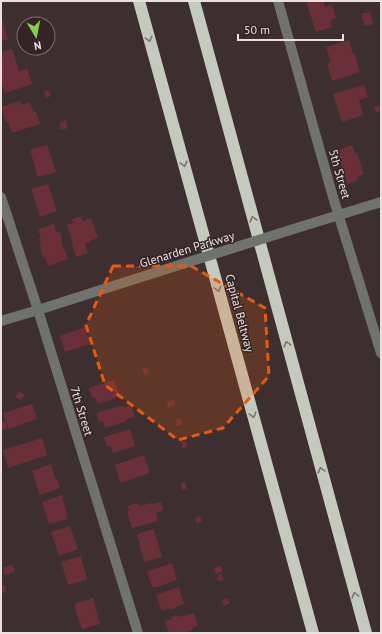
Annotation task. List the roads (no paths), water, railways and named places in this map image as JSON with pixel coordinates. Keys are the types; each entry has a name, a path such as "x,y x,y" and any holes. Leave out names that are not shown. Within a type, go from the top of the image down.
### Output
{"highway":[{"name":"Capital Beltway","path":"139,1 313,633"},
{"path":"194,1 366,633"}],"street":[{"name":"5th Street","path":"278,1 338,215 381,353"},
{"name":"7th Street","path":"1,197 38,310 138,633"},
{"name":"Glenarden Parkway","path":"1,321 381,202"}]}
